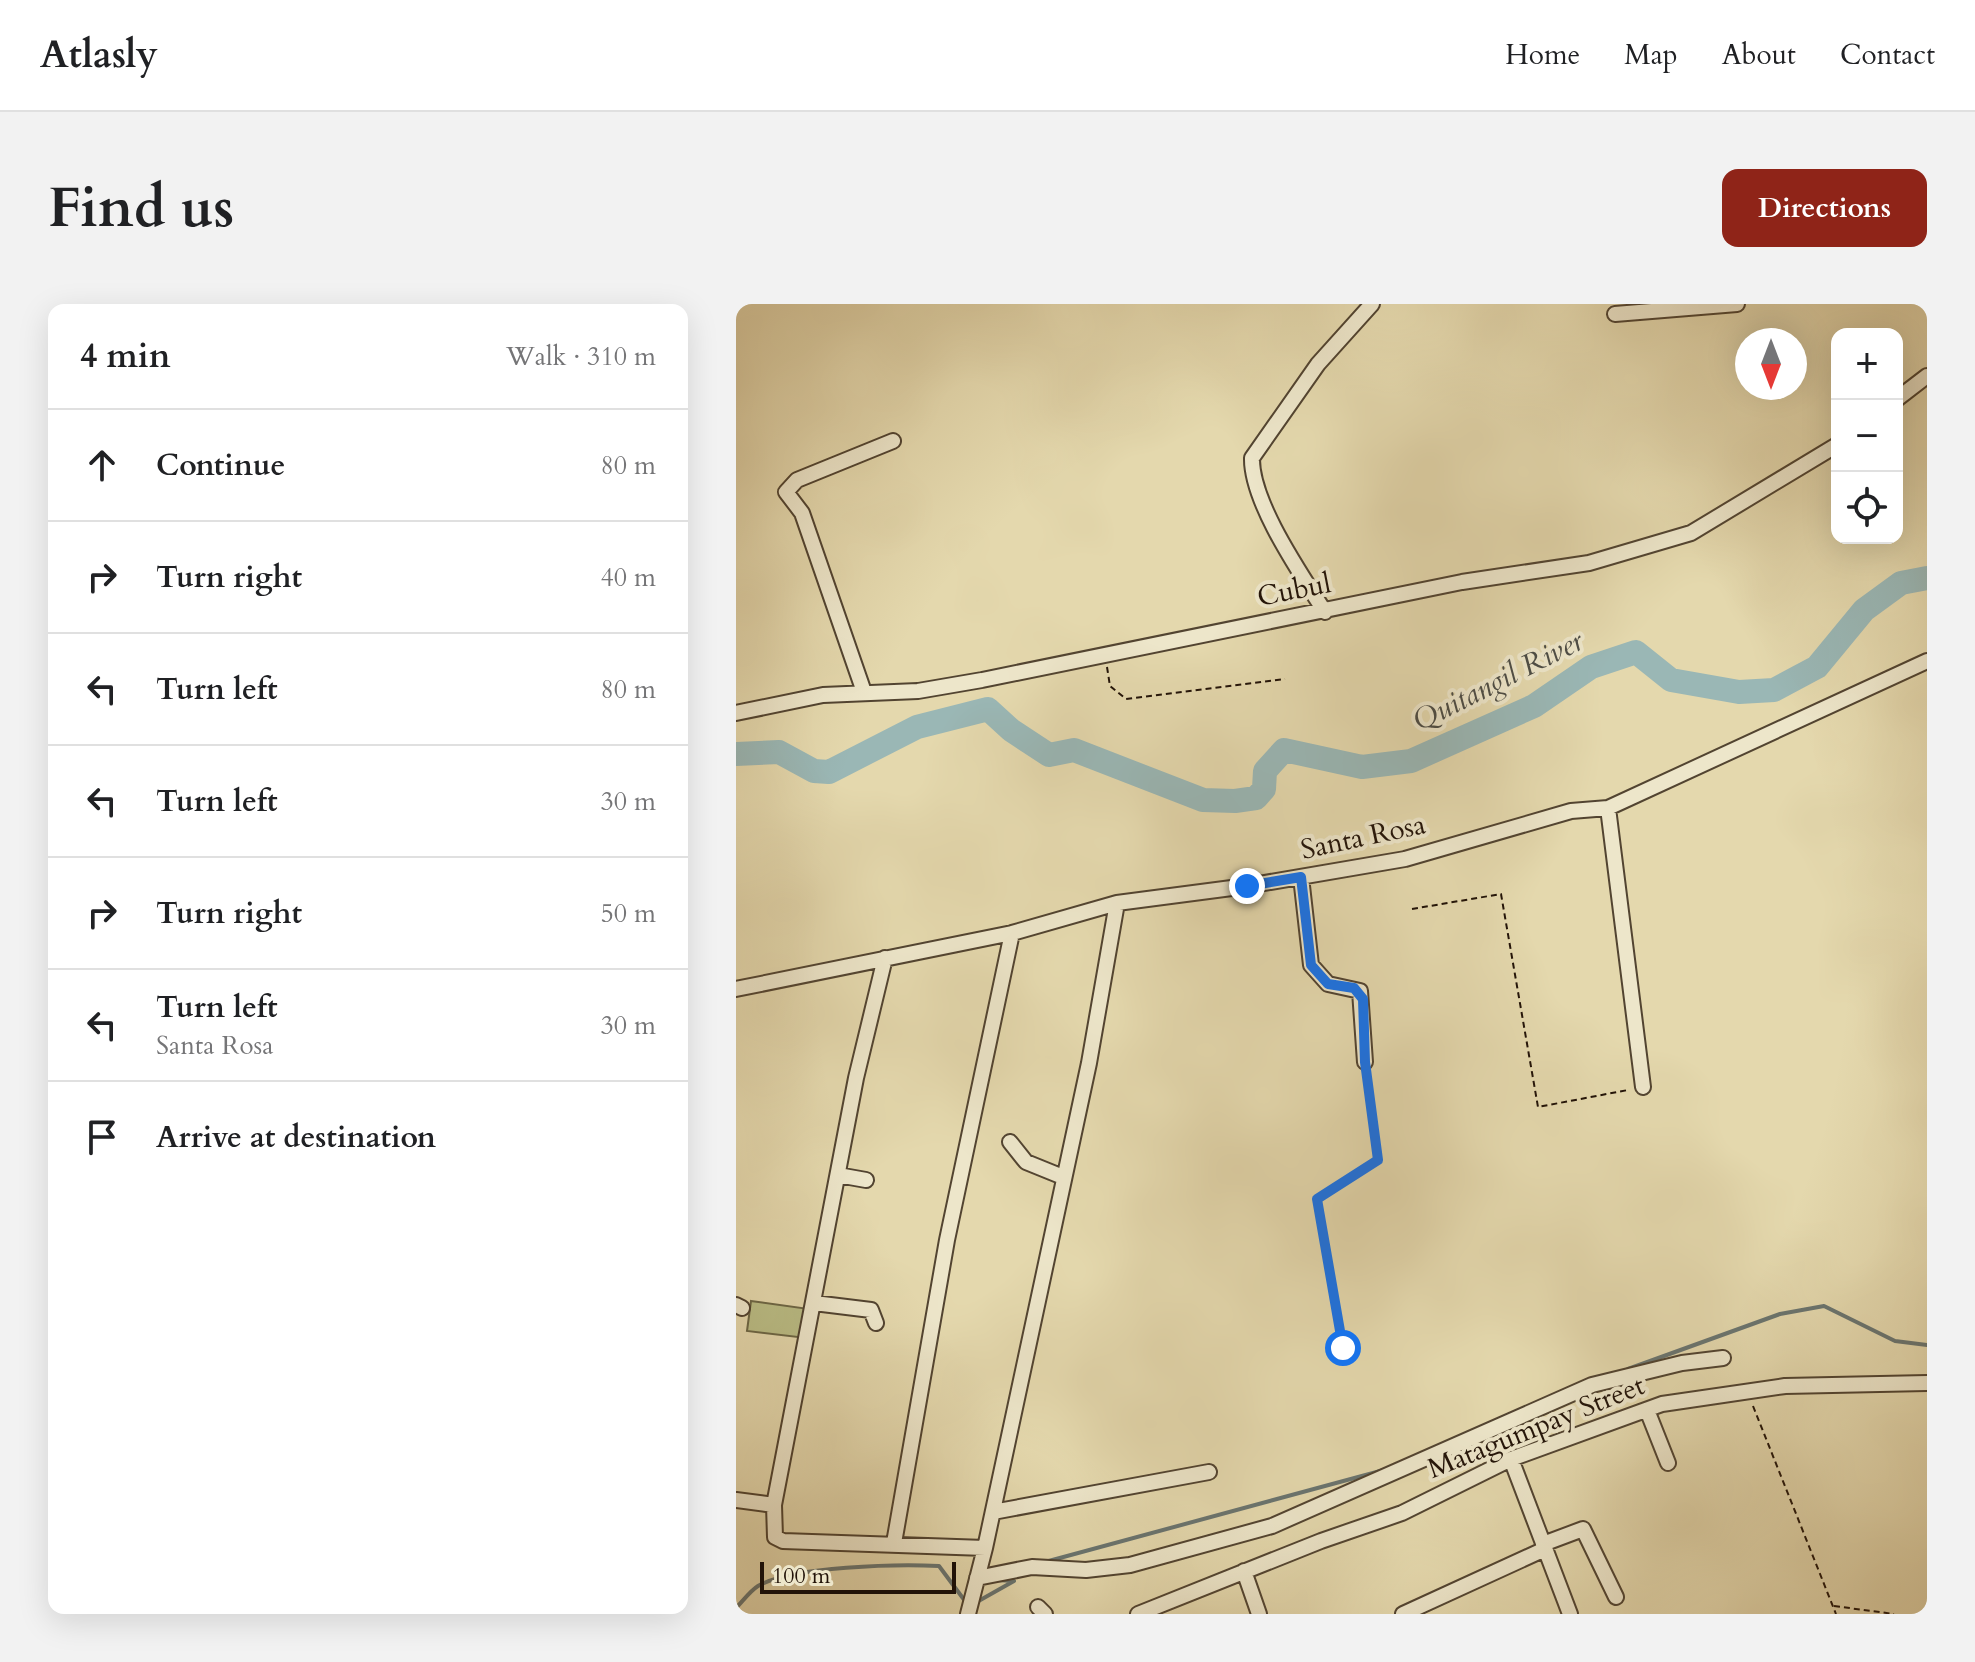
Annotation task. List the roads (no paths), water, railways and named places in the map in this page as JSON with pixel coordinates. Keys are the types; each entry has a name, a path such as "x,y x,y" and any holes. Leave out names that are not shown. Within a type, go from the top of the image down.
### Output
{"street":[{"path":"1325,612 1290,556 1252,475 1252,458 1318,364 1372,304"},
{"path":"1615,314 1737,304"},
{"path":"1903,394 1927,376"},
{"path":"864,692 802,513 786,492 797,480 893,441"},
{"name":"Cubul","path":"736,713 823,695 944,687 1462,582 1589,563 1691,533 1831,449"},
{"name":"Santa Rosa","path":"736,989 1012,933 1117,903 1405,859 1571,811 1608,808 1927,661"},
{"path":"1608,808 1643,1087"},
{"path":"1301,877 1311,965 1328,984 1360,991 1365,1062"},
{"path":"969,1608 993,1512 1089,1063 1117,903"},
{"path":"894,1543 947,1240 1012,933"},
{"path":"885,958 838,1175 774,1505 775,1537 779,1540 985,1548"},
{"path":"1010,1142 1026,1162 1063,1177"},
{"path":"838,1175 866,1180"},
{"path":"814,1303 871,1310 876,1323"},
{"path":"977,1578 1032,1567 1086,1570 1130,1565 1272,1526 1592,1385 1682,1363 1723,1358"},
{"name":"Matagumpay Street","path":"1138,1614 1402,1513 1511,1459 1647,1410 1697,1397 1747,1390 1927,1383"},
{"path":"1647,1410 1668,1463"},
{"path":"1511,1459 1570,1614"},
{"path":"993,1512 1209,1472"},
{"path":"736,1500 774,1505"},
{"path":"1403,1614 1583,1529 1616,1597"},
{"path":"1244,1571 1259,1614"}],"waterway":[{"name":"Quitangil River","path":"736,754 779,752 814,771 829,772 917,727 988,709 1011,730 1049,755 1074,750 1203,800 1256,798 1264,789 1265,771 1284,750 1362,767 1411,761 1534,706 1591,667 1636,652 1671,680 1739,692 1774,690 1817,667 1864,610 1901,583 1927,578"},
{"path":"1628,1369 1780,1314 1824,1306 1895,1341 1927,1345"},
{"path":"1045,1562 1384,1470"},
{"path":"736,1608 755,1588 774,1579 820,1570 899,1565 939,1566 965,1601"},
{"path":"975,1603 1014,1581 997,1580"}]}
